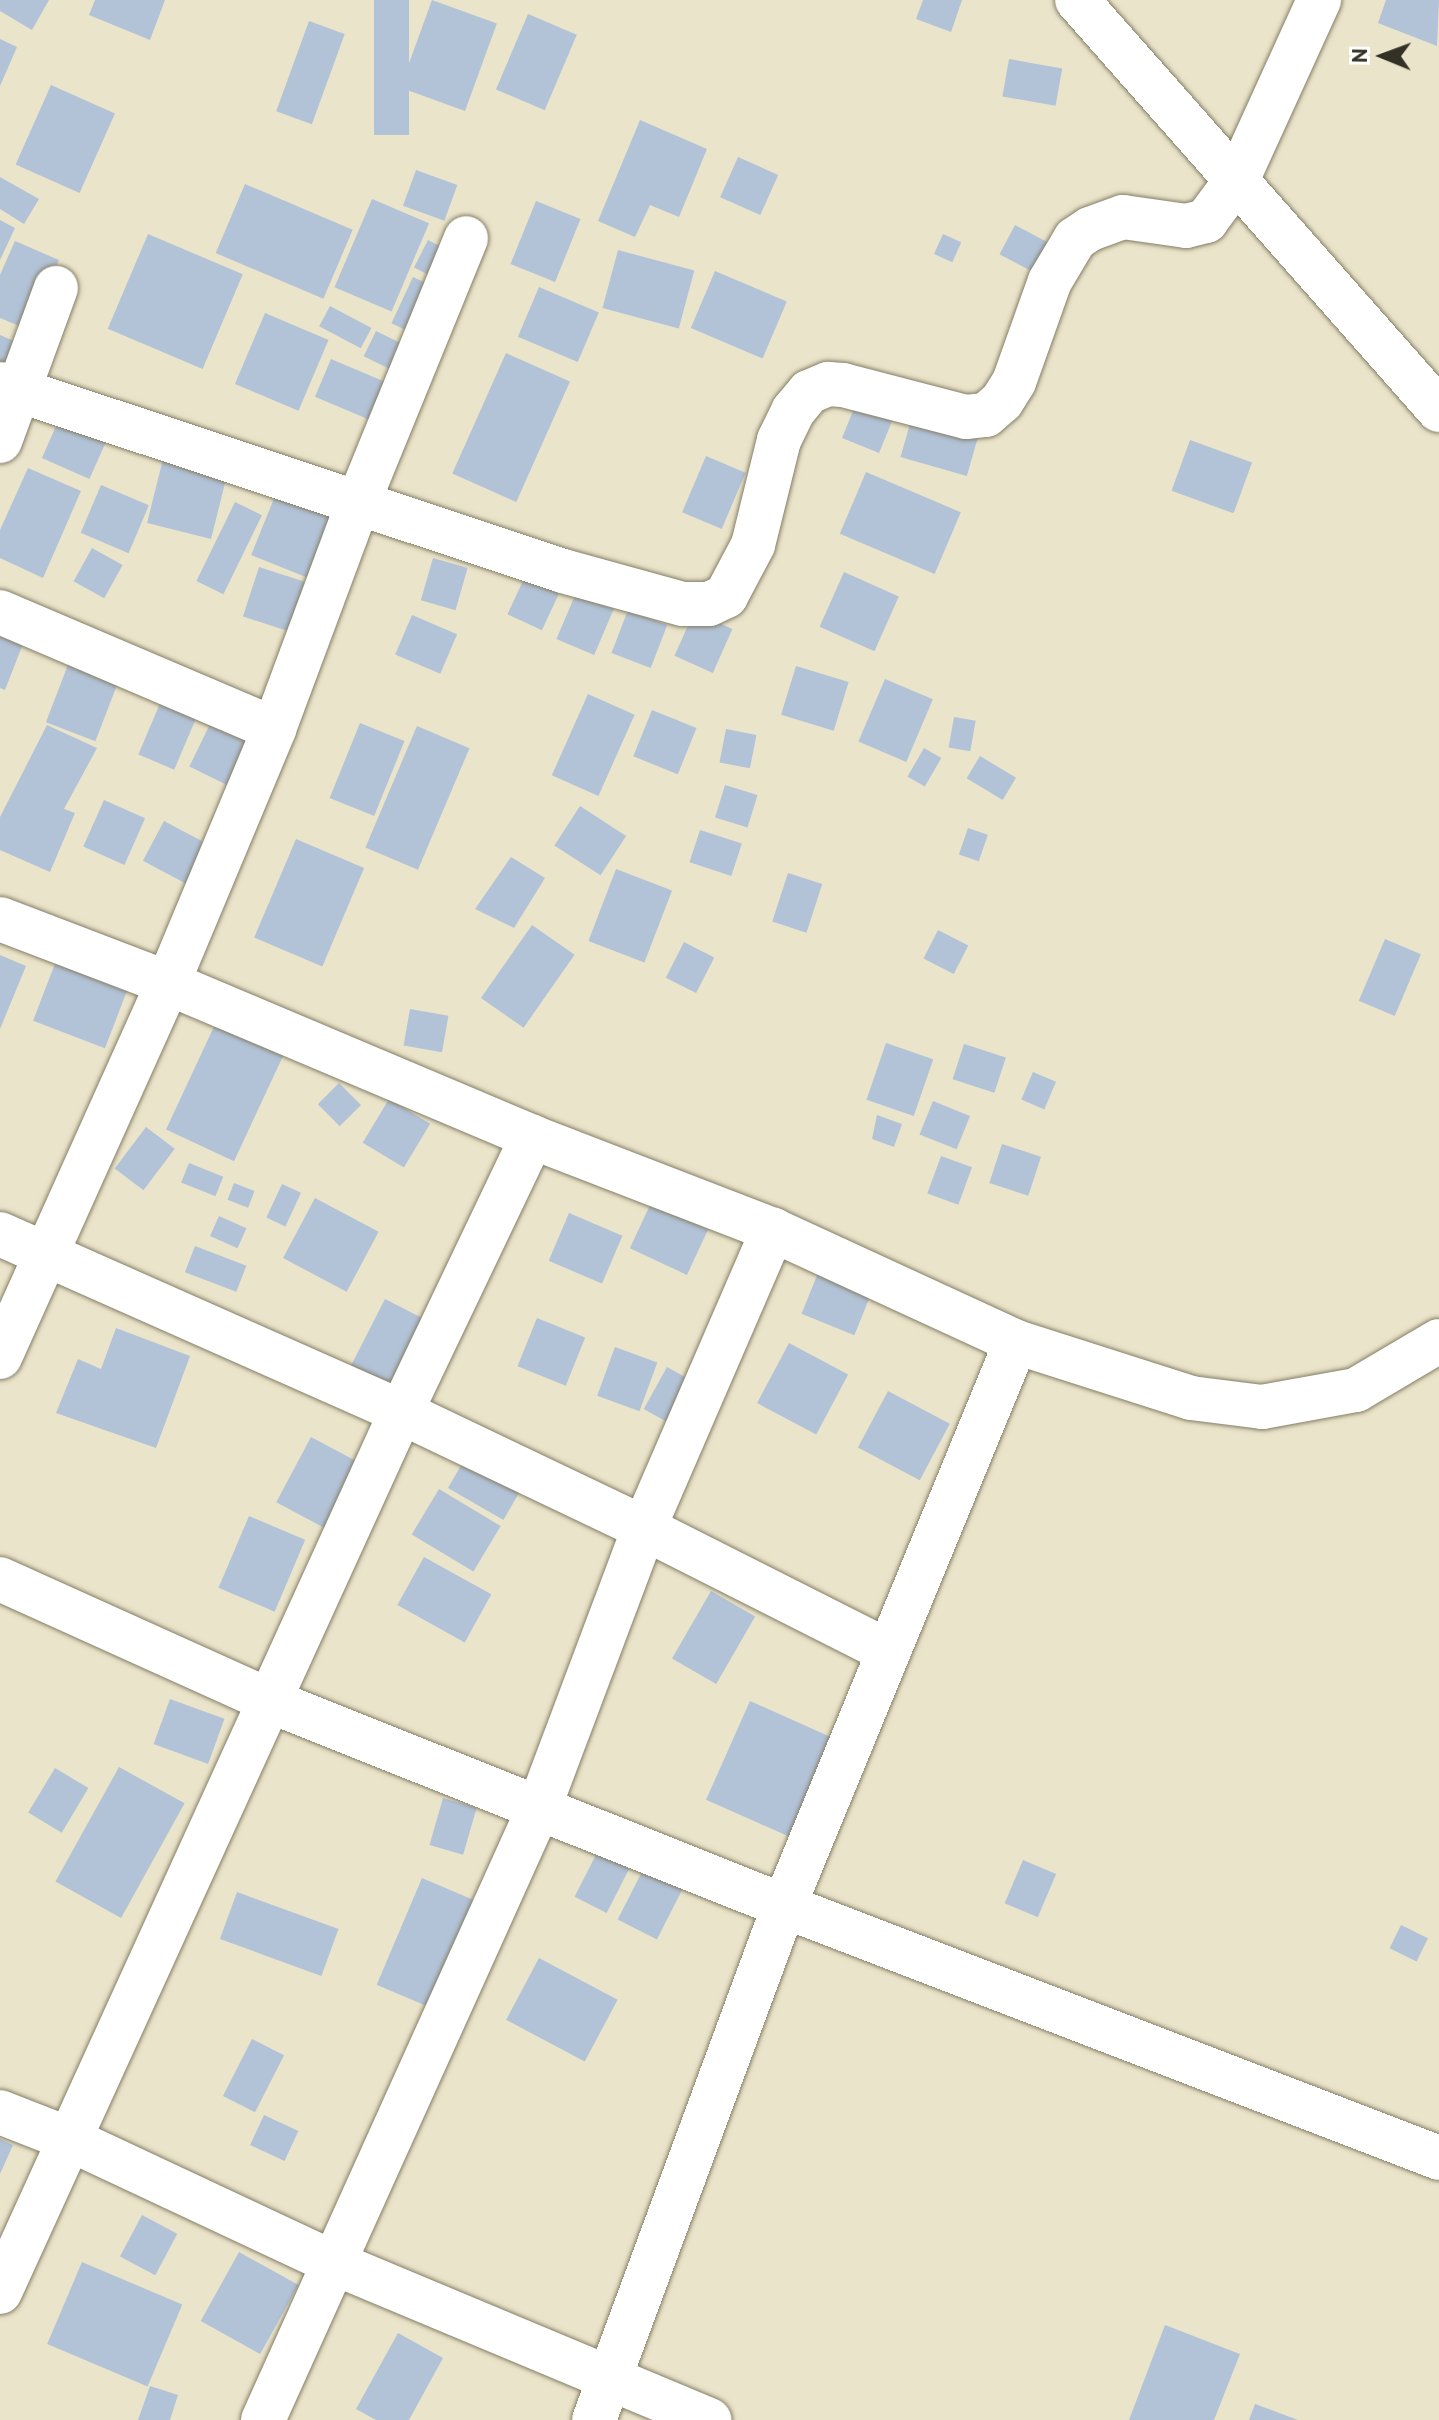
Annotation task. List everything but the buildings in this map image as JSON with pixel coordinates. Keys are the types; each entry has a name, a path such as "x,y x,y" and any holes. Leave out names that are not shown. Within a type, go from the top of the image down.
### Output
{"street":[{"path":"1077,0 1238,178 1439,410"},
{"path":"10,388 630,590 683,604 709,604 726,596 753,545 779,440 793,411 809,392 828,384 843,385 966,417 986,415 1002,401 1014,382 1050,281 1075,239 1090,229 1123,217 1186,226 1206,221 1238,178 1319,0"},
{"path":"0,1357 43,1254 168,983 274,729 358,503 466,238"},
{"path":"0,441 10,388 56,288"},
{"path":"0,612 274,729"},
{"path":"0,919 168,983 532,1137 773,1230 1016,1342 1191,1398 1262,1407 1356,1390 1439,1341"},
{"path":"0,2292 401,1412 532,1137"},
{"path":"263,2420 539,1808 644,1528 773,1230"},
{"path":"0,1234 401,1412 644,1528 886,1650"},
{"path":"594,2420 784,1906 886,1650 1016,1342"},
{"path":"0,1579 270,1701 784,1906 1439,2158"},
{"path":"0,2112 69,2139 334,2263 709,2420"}]}
